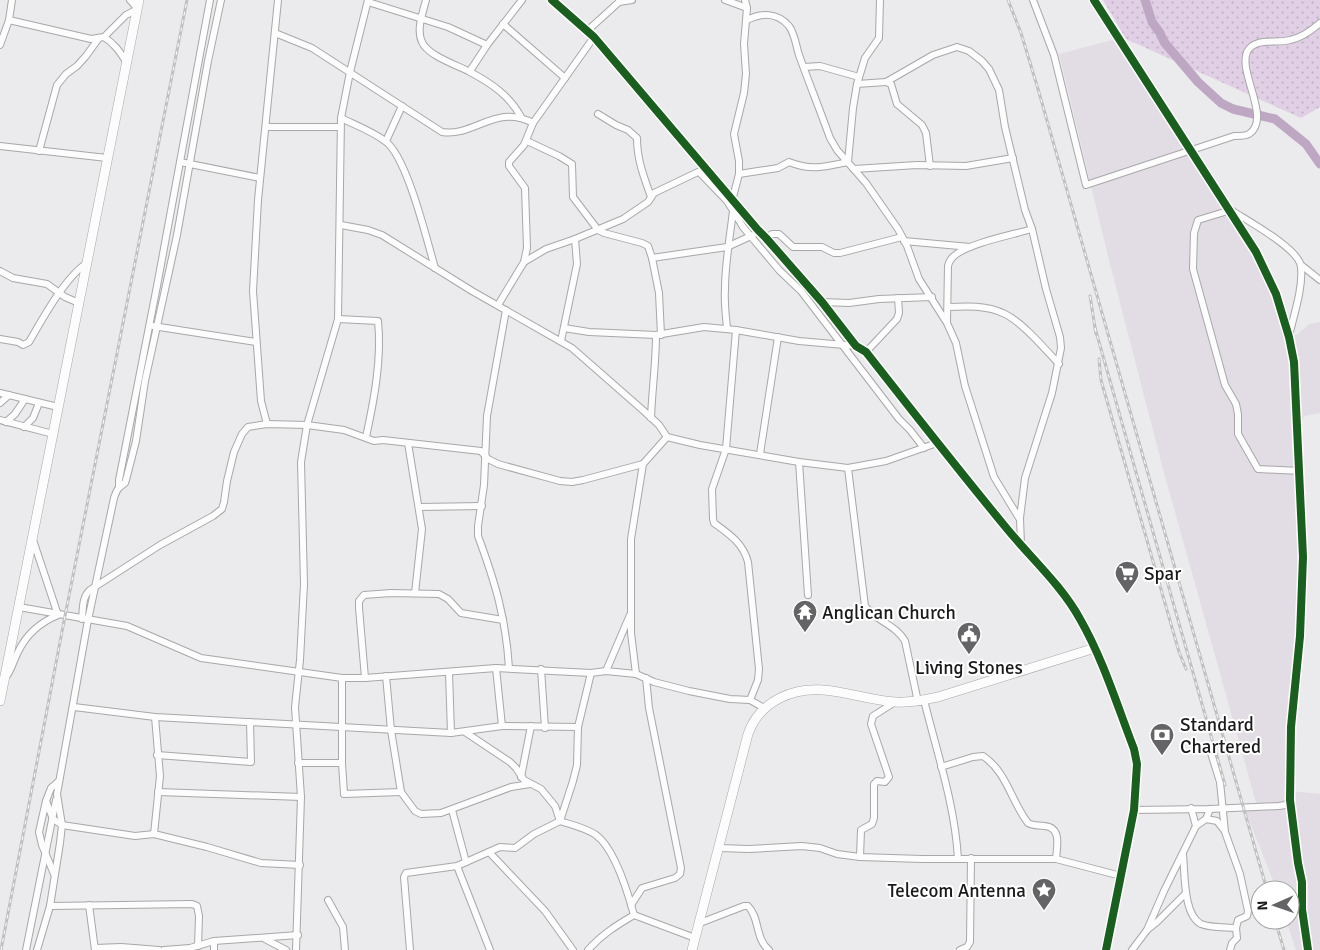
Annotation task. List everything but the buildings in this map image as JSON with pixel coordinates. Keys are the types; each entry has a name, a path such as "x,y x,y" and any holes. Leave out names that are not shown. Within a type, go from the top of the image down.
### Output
{"street":[{"path":"0,45 12,0"},
{"path":"130,0 138,5"},
{"path":"26,950 74,707 85,620 95,587 114,498 119,486 127,429 149,324 210,0"},
{"path":"119,486 125,483 129,472 157,327 178,235 208,60 221,0"},
{"path":"267,424 261,401 254,291 260,178 278,0"},
{"path":"426,0 420,31 422,43 425,47 437,56 470,71 492,84 512,102 521,117 533,124"},
{"path":"470,71 502,24 522,0"},
{"path":"552,0 590,34 728,201 743,227 766,238 822,302 856,346 866,352 937,443 1074,609 1095,648 1134,749 1137,764 1134,810 1106,950"},
{"path":"498,305 524,262 527,248 525,188 508,164 527,141 533,124 565,78 590,34 619,1 632,0"},
{"path":"725,0 747,8"},
{"path":"727,329 724,290 727,247 732,225 732,199 739,174 739,161 734,134 744,94 746,74 744,44 747,8 745,0"},
{"path":"848,162 857,84 866,58 879,38 880,0"},
{"path":"1033,0 1054,55 1086,185 1234,136 1248,135 1255,128 1257,121 1255,97 1248,80 1245,61 1247,51 1254,44 1290,40 1320,23"},
{"path":"1094,0 1256,252 1276,294 1289,337 1294,362 1303,557 1300,636 1291,727 1290,800 1295,846 1302,882 1302,908 1308,950"},
{"path":"296,950 298,935 301,797 296,725 304,584 301,462 307,425 338,319 340,127 350,72 368,1 448,27 487,45"},
{"path":"39,150 57,85 66,74 77,66 101,37 138,5"},
{"path":"0,701 138,5"},
{"path":"746,20 766,14 782,21 789,26 793,33 830,138 837,150 866,183 903,239 919,279 948,323 956,343 965,386 994,478 1020,518"},
{"path":"8,20 91,40 101,37 116,46 127,63"},
{"path":"502,24 565,78"},
{"path":"275,33 312,48 432,127 446,132 461,131 489,120 521,117"},
{"path":"857,84 886,82 933,55 948,48 957,47 969,51 989,69 999,90 1013,158 1060,337 1061,348 1052,393 1027,471 1020,518 1021,546"},
{"path":"804,67 820,66 859,77"},
{"path":"886,82 891,84 898,104 922,125 926,133 930,166"},
{"path":"386,141 402,106"},
{"path":"598,114 628,130 637,138 639,165 651,198"},
{"path":"341,118 386,141 393,148 409,180 435,268"},
{"path":"266,127 340,127"},
{"path":"527,141 572,164 573,198 598,230 604,234 648,246 658,293 659,335 651,418"},
{"path":"0,146 107,158"},
{"path":"854,169 966,166 1013,158"},
{"path":"180,162 260,178"},
{"path":"739,174 778,168 789,162 803,168 825,167 848,162"},
{"path":"524,262 546,249 575,240 623,219 648,202 654,193 702,170"},
{"path":"702,170 732,199 779,270 801,291 899,419 924,448"},
{"path":"1230,210 1291,250 1301,265 1320,280"},
{"path":"1230,210 1198,220 1194,233 1193,269 1225,385 1236,404 1238,434 1258,469 1300,471"},
{"path":"340,225 368,230 382,235 561,342 596,368 651,418 667,437 799,462 848,468 886,461 937,443"},
{"path":"948,323 948,266 954,255 971,247 1032,229"},
{"path":"652,258 727,247 755,234"},
{"path":"766,238 772,234 779,234 793,247 822,247 840,253 903,239 971,247"},
{"path":"561,342 577,264 575,240"},
{"path":"0,339 18,342 23,345 29,342 59,293 76,272 87,263"},
{"path":"1289,337 1300,285 1301,265"},
{"path":"0,271 14,278 47,284 59,293 79,303"},
{"path":"822,302 849,303 879,299 932,297"},
{"path":"866,352 897,319 899,313 898,298"},
{"path":"948,307 977,306 1005,314 1029,333 1059,364"},
{"path":"506,310 487,416 482,506 478,536 492,573 507,635 509,668"},
{"path":"338,319 378,321 379,352 366,437"},
{"path":"149,324 157,327 256,342"},
{"path":"564,328 589,332 659,335 704,327 856,346"},
{"path":"736,330 726,449 712,489 713,519 714,523 726,530 745,551 748,562 759,669 758,680 750,700"},
{"path":"760,454 778,337"},
{"path":"0,393 58,407"},
{"path":"0,403 9,395"},
{"path":"3,421 20,408 26,399"},
{"path":"24,427 33,418 39,402"},
{"path":"3,421 53,434"},
{"path":"95,587 160,545 213,516 222,509 230,465 242,434 248,428 267,424 307,425 344,430 374,441 480,451 498,464 566,482 583,480 643,464"},
{"path":"636,674 631,613 631,539 643,464 667,437"},
{"path":"408,443 422,529 415,593"},
{"path":"799,462 808,595"},
{"path":"848,468 855,536 866,606 872,615 900,632 905,641 941,767 957,832 958,859"},
{"path":"419,507 482,506"},
{"path":"32,536 58,615"},
{"path":"365,678 359,608 362,596 368,594 438,594 444,597 461,613 503,620"},
{"path":"19,607 127,626 201,658 342,678 496,668 591,673 606,671 636,674 654,682 689,692 730,699 750,700 764,708"},
{"path":"606,671 631,613"},
{"path":"4,680 18,651 32,632 42,622 58,615"},
{"path":"692,950 748,734 753,721 764,708 792,691 810,689 829,690 895,702 921,701 1095,648"},
{"path":"496,668 502,726"},
{"path":"541,669 545,728"},
{"path":"449,672 451,733"},
{"path":"560,821 577,765 578,727 591,673"},
{"path":"386,676 391,730 401,792 415,811 421,814 434,814 452,810 511,787 530,784"},
{"path":"342,678 341,728 344,794 401,792"},
{"path":"631,905 642,888 675,878 680,874 681,868 649,708 646,678"},
{"path":"860,857 861,830 872,824 874,818 874,784 885,782 889,777 871,724 873,716 895,702"},
{"path":"74,707 155,717 451,733 502,726 578,727"},
{"path":"154,834 160,776 155,717"},
{"path":"157,755 251,762 250,722"},
{"path":"521,777 532,726"},
{"path":"465,732 510,762 521,777 546,794 555,806 560,821"},
{"path":"1211,753 1220,782 1225,832"},
{"path":"941,767 973,757 983,756 992,761 1000,770 1028,823 1051,827 1056,831 1056,859"},
{"path":"298,763 342,763"},
{"path":"54,876 39,832 51,788 60,781"},
{"path":"158,792 301,797"},
{"path":"37,950 50,906 62,825 57,794"},
{"path":"1134,810 1279,806 1284,805 1290,800"},
{"path":"46,801 53,819 62,825 136,836 154,834 261,863 300,865"},
{"path":"1191,808 1196,826"},
{"path":"1132,950 1147,930 1196,826 1206,819 1210,809"},
{"path":"452,810 466,862"},
{"path":"1206,819 1217,820 1222,825 1240,874 1248,911 1247,916 1238,920 1236,928 1237,938 1232,943 1230,950"},
{"path":"410,950 405,874 457,866 500,846 515,848 534,834 560,821 590,831 600,839 620,873 634,915"},
{"path":"719,848 749,849 802,846 860,857 1056,859 1120,876"},
{"path":"489,852 545,911 572,950"},
{"path":"1183,854 1186,893 1190,909 1199,923 1236,928"},
{"path":"960,950 967,947 970,942 972,858"},
{"path":"457,866 490,950"},
{"path":"1147,930 1158,922 1186,893"},
{"path":"328,900 344,927 345,950"},
{"path":"50,906 182,904 196,906 199,916 198,946"},
{"path":"89,905 95,949 159,950"},
{"path":"700,923 748,906 753,912 760,938 770,950"},
{"path":"634,915 695,938"},
{"path":"588,950 614,927 634,915"},
{"path":"164,950 198,946 214,941 298,935"},
{"path":"261,937 272,941 286,950"},
{"path":"214,941 214,950"}],"shaded area":[{"path":"1103,0 1320,0 1320,107 1301,118 1126,39"},
{"path":"1120,38 1231,210 1276,294 1289,337 1298,334 1309,324 1320,322 1320,413 1304,416 1298,432 1303,557 1291,727 1291,791 1320,794 1320,950 1296,950 1289,930 1300,930 1300,880 1273,880 1245,810 1257,806 1163,469 1110,264 1059,54"}],"waterway":[{"path":"1145,0 1152,22 1164,42 1198,82 1221,103 1233,109 1275,119 1306,144 1320,164"}],"railway":[{"path":"1,950 187,0"},
{"path":"1008,0 1021,33 1038,89 1264,880"},
{"path":"1090,296 1096,334"},
{"path":"1095,328 1225,785"},
{"path":"1099,359 1101,380 1179,652 1186,669"},
{"path":"1278,930 1284,950"}],"cycle path":[{"path":"552,0 594,37 758,230 822,302 856,346 866,352 1017,541 1065,595 1080,619 1096,650 1109,682 1134,749 1137,764 1134,810 1106,950"},
{"path":"1094,0 1256,252 1276,294 1289,337 1294,362 1303,557 1300,636 1291,727 1290,800 1302,882 1302,909 1308,950"}],"place":[{"name":"Spar","path":"1127,594"},
{"name":"Anglican Church","path":"805,633"},
{"name":"Living Stones","path":"969,655"},
{"name":"Standard Chartered","path":"1162,756"},
{"name":"Telecom Antenna","path":"1044,911"}]}
